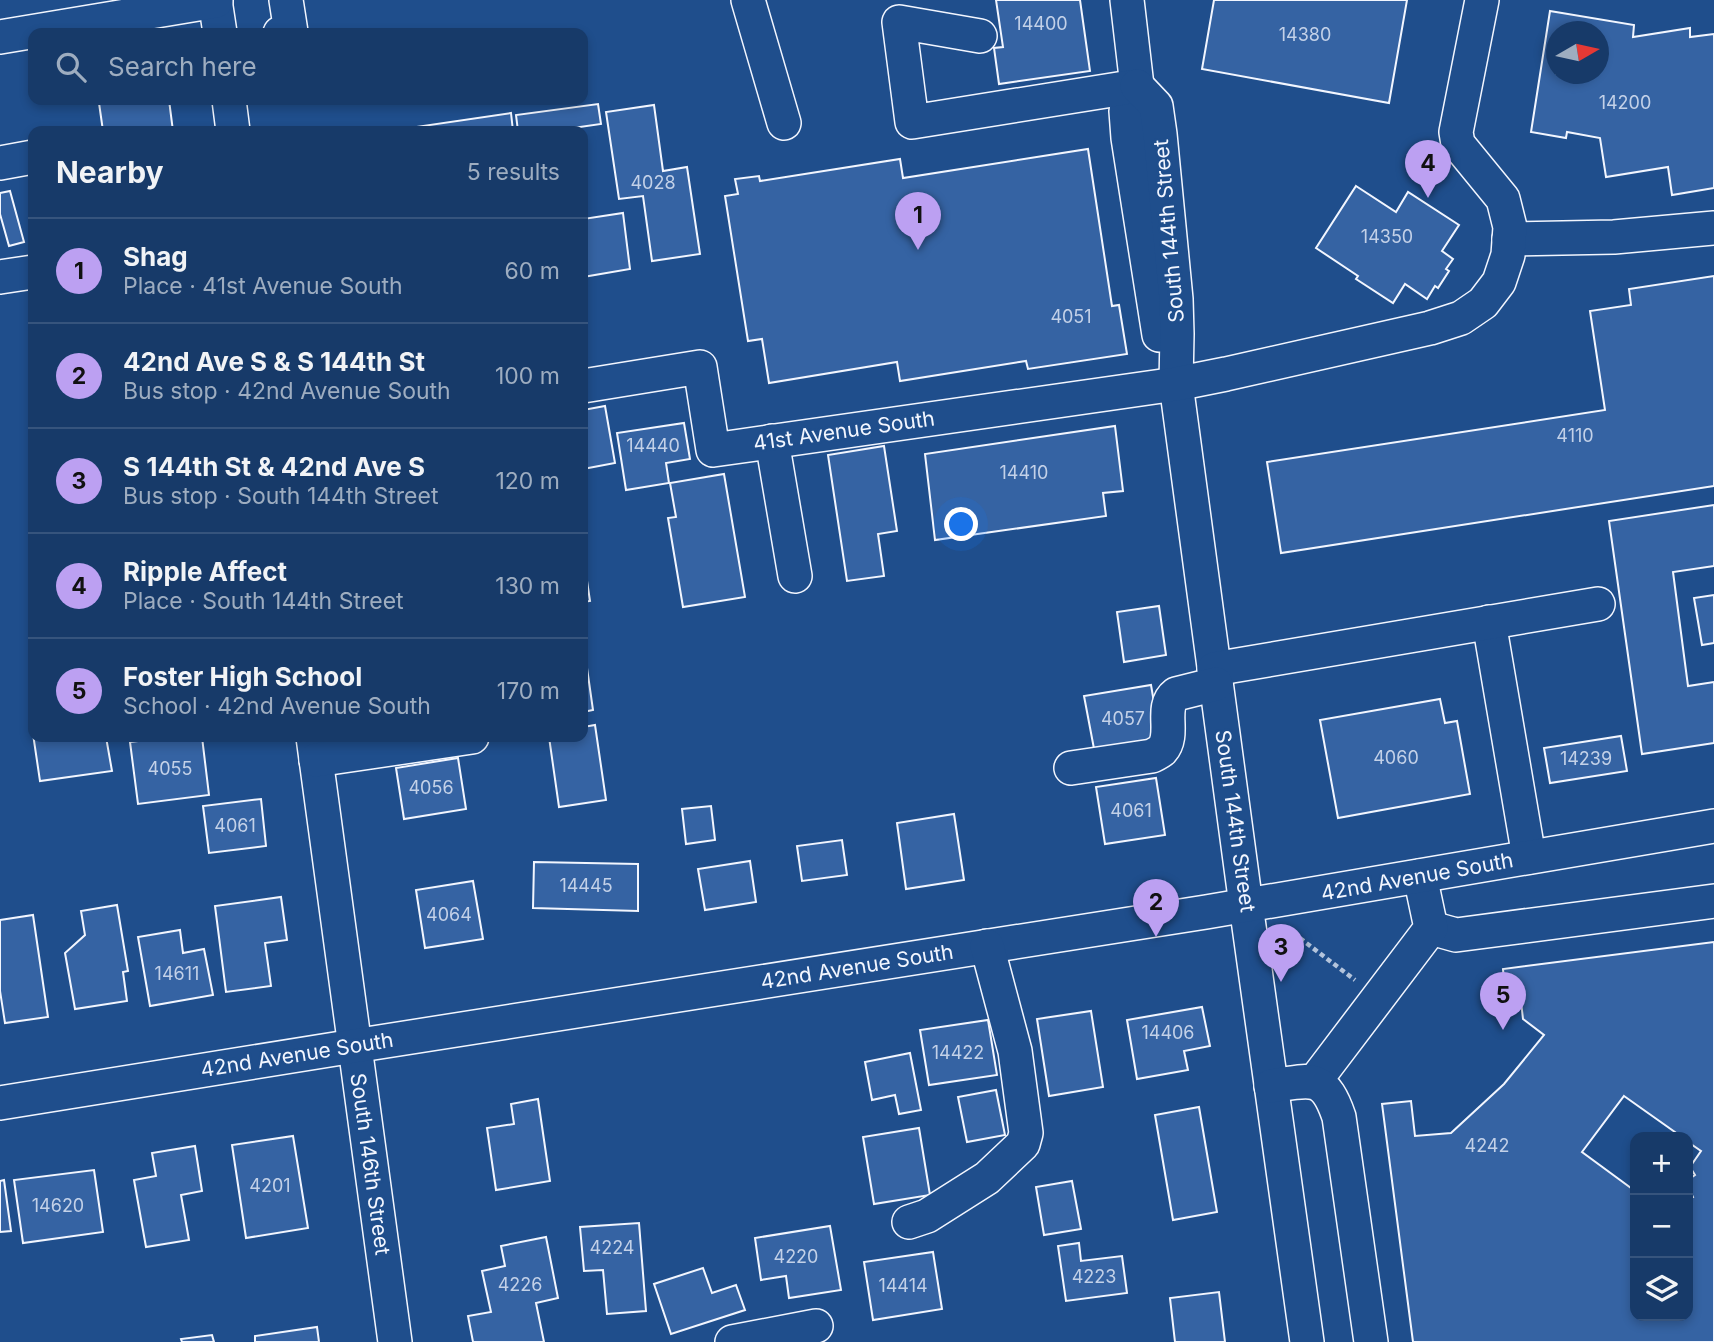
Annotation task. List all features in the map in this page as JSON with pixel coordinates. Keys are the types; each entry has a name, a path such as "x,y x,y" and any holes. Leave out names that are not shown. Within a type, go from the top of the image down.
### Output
{"street":[{"path":"53,28 216,0 219,28"},
{"path":"286,0 290,28"},
{"path":"748,0 784,123"},
{"name":"South 144th Street","path":"1127,0 1137,86 1126,111 1128,138 1159,337 1176,383 1307,1342"},
{"name":"41st Avenue South","path":"588,385 700,367 713,450 1176,383 1430,328 1461,318 1483,303 1499,282 1508,254 1510,227 1503,199 1458,144 1456,132 1482,0"},
{"path":"980,36 898,22 912,122 1137,86"},
{"path":"0,37 28,32"},
{"path":"230,105 232,126"},
{"path":"0,163 28,158"},
{"path":"1509,239 1614,237 1714,228"},
{"path":"0,277 28,272"},
{"path":"772,441 795,576"},
{"path":"1071,768 1152,756 1162,750 1167,740 1168,706 1171,698 1215,676 1489,622 1598,604"},
{"path":"1489,622 1529,857"},
{"path":"315,748 401,742"},
{"name":"South 146th Street","path":"315,748 395,1342"},
{"name":"42nd Avenue South","path":"0,1104 1246,905 1714,826"},
{"path":"1315,1082 1431,928 1420,876"},
{"path":"1431,928 1456,935 1714,901"},
{"path":"909,1222 927,1216 987,1178 1023,1144 1026,1133 1014,1051 987,946"},
{"path":"1271,1086 1315,1082 1323,1087 1333,1100 1339,1117 1371,1342"},
{"path":"732,1342 816,1326"}],"path":[{"path":"1293,933 1378,998"}],"building":[{"path":"996,0 1080,0 1090,71 999,84 994,48 1003,47"},
{"path":"1214,0 1407,0 1389,103 1202,69"},
{"path":"1550,11 1634,25 1633,37 1690,28 1690,37 1714,34 1714,188 1672,195 1668,167 1606,177 1600,138 1567,132 1566,138 1531,132 1546,36 1546,84 1609,84 1609,21 1548,21"},
{"path":"598,104 601,124 517,126 516,115"},
{"path":"99,105 170,105 172,126 102,126"},
{"path":"654,105 663,171 687,167 700,254 652,261 643,196 619,199 606,112"},
{"path":"511,113 512,126 423,126"},
{"path":"1088,149 1112,306 1119,305 1127,354 1028,369 1026,361 900,381 897,362 769,383 762,339 748,341 725,196 738,194 735,179 759,176 760,181 900,159 903,178"},
{"path":"1356,186 1396,212 1408,192 1459,225 1442,251 1453,259 1446,269 1449,271 1427,299 1405,284 1393,303 1316,248"},
{"path":"10,191 24,242 9,246 0,214 0,193"},
{"path":"623,213 630,269 588,276 588,218"},
{"path":"1714,276 1714,486 1281,553 1267,462 1605,410 1590,311 1631,305 1629,289"},
{"path":"605,406 615,463 588,468 588,409"},
{"path":"684,423 690,459 666,463 669,483 626,490 617,433"},
{"path":"1115,426 1123,491 1103,493 1106,516 935,540 925,454"},
{"path":"884,446 897,531 878,534 884,576 847,581 828,455"},
{"path":"724,474 745,597 683,607 668,518 676,517 670,483"},
{"path":"1714,505 1714,566 1673,572 1688,686 1714,682 1714,743 1642,754 1609,521"},
{"path":"1714,595 1714,643 1702,645 1694,598"},
{"path":"1159,606 1166,655 1124,662 1117,612"},
{"path":"588,675 593,710 588,711"},
{"path":"1151,685 1161,743 1095,754 1084,696"},
{"path":"1440,699 1445,723 1457,721 1470,794 1338,818 1320,720"},
{"path":"595,725 606,800 559,807 550,742 588,742 588,726"},
{"path":"1621,736 1627,771 1550,783 1544,748"},
{"path":"34,742 107,742 112,771 40,781"},
{"path":"130,742 203,742 209,795 138,804"},
{"path":"458,758 466,809 404,819 396,768"},
{"path":"1156,778 1165,835 1105,844 1096,787"},
{"path":"261,799 266,846 209,853 203,806"},
{"path":"711,806 715,840 686,844 682,809"},
{"path":"954,814 964,880 906,889 897,823"},
{"path":"842,840 847,875 802,881 797,846"},
{"path":"750,861 756,902 705,910 698,869"},
{"path":"534,862 638,864 638,911 533,908"},
{"path":"473,881 483,939 425,948 416,890"},
{"path":"281,897 287,940 265,943 271,986 226,992 215,906"},
{"path":"117,905 128,971 123,972 127,1001 75,1009 65,953 85,935 81,911"},
{"path":"33,915 48,1017 5,1023 0,991 0,920"},
{"path":"180,930 183,953 204,949 213,995 150,1006 138,937"},
{"path":"1714,942 1714,1342 1413,1342 1382,1104 1411,1101 1415,1136 1451,1133 1504,1084 1544,1035 1523,1019 1521,1002 1506,1004 1503,969"},
{"path":"1202,1007 1210,1046 1184,1051 1188,1070 1137,1079 1127,1020"},
{"path":"1091,1011 1103,1087 1049,1096 1037,1019"},
{"path":"988,1020 997,1075 929,1085 920,1030"},
{"path":"910,1053 921,1110 899,1114 895,1095 872,1100 865,1062"},
{"path":"996,1090 1005,1135 967,1142 958,1097"},
{"path":"538,1099 550,1181 496,1190 487,1128 514,1124 511,1104"},
{"path":"1199,1107 1217,1212 1173,1220 1155,1115"},
{"path":"919,1128 930,1195 874,1204 863,1137"},
{"path":"293,1136 308,1228 246,1238 232,1145"},
{"path":"195,1146 202,1191 181,1195 189,1240 146,1247 134,1180 156,1176 152,1153"},
{"path":"94,1170 103,1232 23,1243 14,1180"},
{"path":"4,1180 11,1231 0,1232 0,1181"},
{"path":"1072,1181 1081,1229 1044,1235 1036,1187"},
{"path":"639,1223 646,1311 607,1314 603,1270 584,1271 580,1227"},
{"path":"830,1226 841,1290 789,1298 786,1276 761,1280 755,1238"},
{"path":"546,1237 558,1298 536,1303 544,1342 473,1342 468,1316 491,1312 482,1271 505,1266 501,1246"},
{"path":"1079,1243 1081,1261 1122,1256 1127,1293 1066,1301 1058,1246"},
{"path":"933,1252 942,1309 873,1320 864,1262"},
{"path":"703,1268 712,1293 736,1285 745,1310 671,1334 654,1284"},
{"path":"1219,1292 1225,1342 1175,1342 1170,1298"},
{"path":"317,1327 319,1342 255,1342 255,1336"},
{"path":"212,1335 214,1342 182,1342 181,1339"}],"place":[{"name":"Ripple Affect","path":"1428,198"},
{"name":"Shag","path":"918,250"},
{"name":"42nd Ave S & S 144th St","path":"1156,937"},
{"name":"S 144th St & 42nd Ave S","path":"1281,982"},
{"name":"Foster High School","path":"1503,1030"}]}
